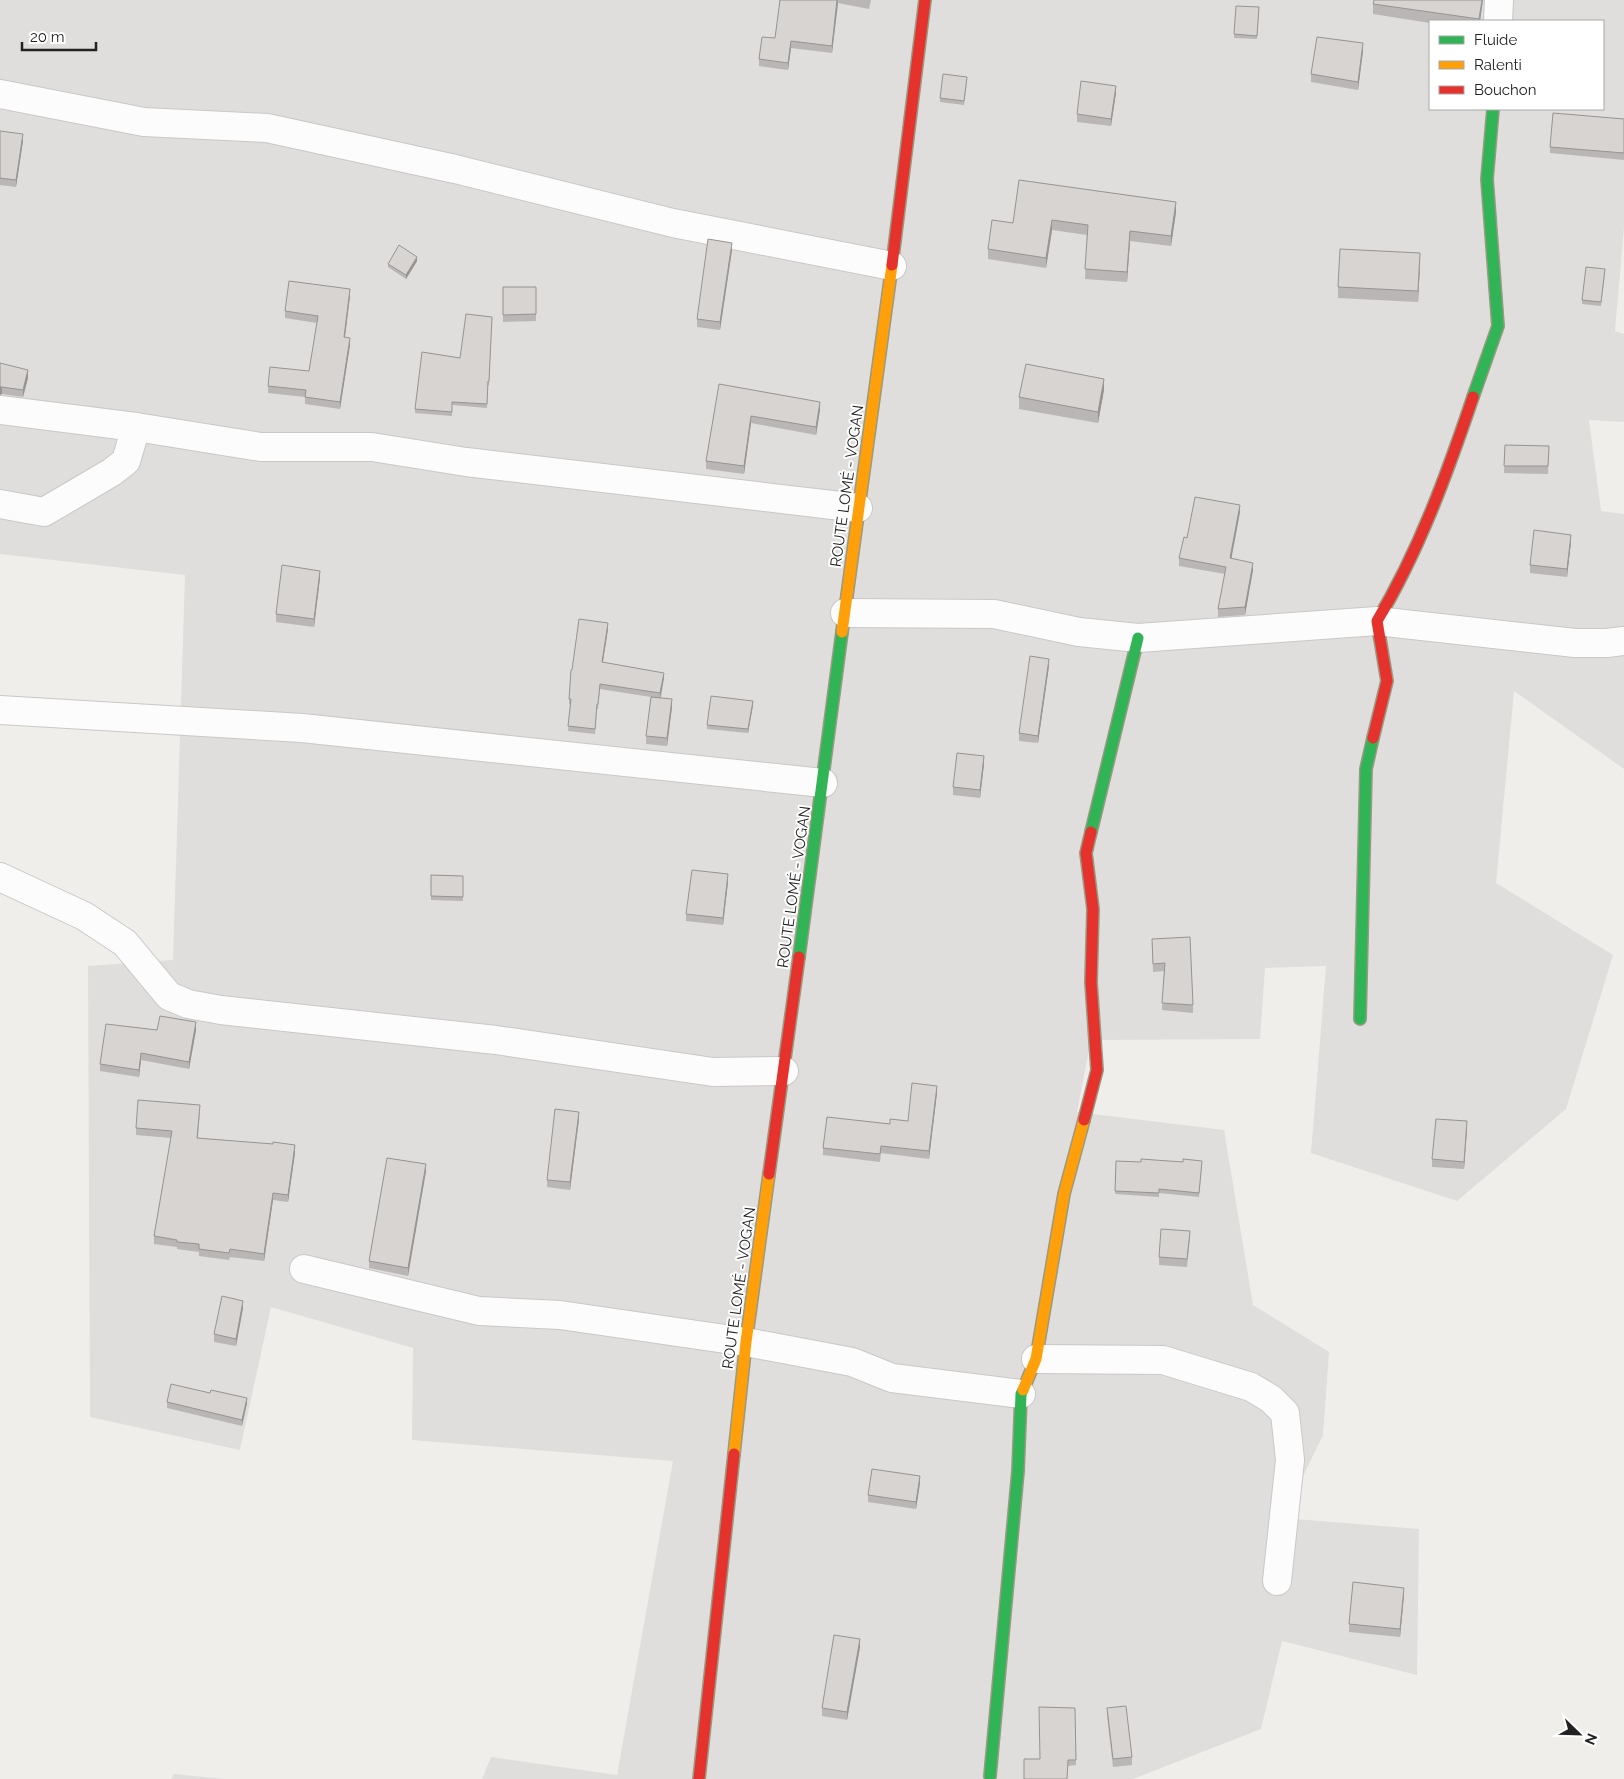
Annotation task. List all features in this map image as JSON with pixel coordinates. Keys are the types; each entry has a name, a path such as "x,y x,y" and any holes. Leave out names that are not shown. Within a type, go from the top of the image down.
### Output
{"street":[{"name":"ROUTE LOMÉ - VOGAN","path":"699,1779 746,1342 892,266 925,0"},
{"path":"1498,20 1499,0"},
{"path":"0,94 144,122 267,128 454,169 673,223 892,266"},
{"path":"1360,1020 1366,769 1387,681 1377,621 1394,593 1444,483 1498,326 1487,179 1493,110"},
{"path":"0,410 136,427 260,447 372,448 466,462 858,508"},
{"path":"0,504 44,512 112,472 126,461 136,427"},
{"path":"845,613 994,614 1079,632 1138,638 1377,621 1575,643 1607,644 1624,641"},
{"path":"990,1776 1018,1471 1021,1394 1036,1359 1064,1194 1097,1070 1091,982 1093,909 1086,854 1138,638"},
{"path":"0,710 302,728 823,783"},
{"path":"0,877 84,916 124,943 169,996 188,1004 221,1010 496,1040 714,1072 784,1071"},
{"path":"304,1269 479,1311 560,1316 746,1342 852,1362 892,1378 1021,1394"},
{"path":"1036,1359 1163,1360 1251,1387 1271,1399 1285,1413 1290,1460 1277,1581"}],"shaded area":[{"path":"0,0 1624,0 1624,227 1615,331 1624,334 1624,422 1589,420 1601,511 1624,514 1624,769 1514,691 1496,883 1613,955 1566,1109 1457,1201 1311,1153 1326,966 1265,968 1260,1039 1091,1040 1077,1112 1224,1130 1253,1305 1329,1352 1323,1435 1283,1518 1419,1529 1417,1675 1282,1641 1261,1729 1133,1779 482,1779 491,1757 617,1775 673,1461 412,1440 413,1348 271,1307 240,1450 90,1417 88,966 173,960 185,575 0,554"},
{"path":"174,1774 225,1779 171,1779"}],"building":[{"path":"780,0 837,0 832,46 791,41 788,63 759,59 762,37 775,38"},
{"path":"1374,0 1482,0 1479,19 1373,4"},
{"path":"1236,6 1259,7 1257,36 1234,34"},
{"path":"1317,37 1363,43 1358,82 1311,74"},
{"path":"943,74 967,77 964,101 940,98"},
{"path":"1081,81 1116,86 1111,119 1077,114"},
{"path":"1553,113 1624,119 1624,153 1550,147"},
{"path":"0,131 23,134 16,180 0,178"},
{"path":"1019,180 1176,202 1171,236 1130,231 1127,272 1085,269 1088,225 1052,220 1046,258 988,249 992,220 1013,223"},
{"path":"708,239 732,243 720,322 697,319"},
{"path":"399,245 417,257 406,275 388,264"},
{"path":"1340,249 1420,253 1418,291 1338,287"},
{"path":"1586,267 1605,269 1601,302 1582,300"},
{"path":"289,281 350,289 344,337 350,338 340,402 305,397 306,390 268,386 270,367 309,371 318,316 285,311"},
{"path":"503,287 536,287 536,314 503,315"},
{"path":"466,314 492,317 487,404 452,402 452,412 415,409 422,352 460,358"},
{"path":"0,363 28,370 23,390 0,387"},
{"path":"1026,364 1104,379 1098,412 1019,397"},
{"path":"719,384 820,402 816,427 751,416 744,466 706,461"},
{"path":"1505,445 1549,446 1548,466 1504,466"},
{"path":"1195,497 1240,505 1230,558 1253,563 1245,607 1218,609 1226,567 1179,558 1184,537 1187,538"},
{"path":"1534,530 1571,535 1567,569 1530,565"},
{"path":"282,565 320,571 314,619 276,614"},
{"path":"579,619 608,623 602,662 664,673 660,693 600,684 595,729 568,726 571,699 569,699 571,670"},
{"path":"1030,656 1049,659 1038,736 1019,733"},
{"path":"711,696 753,701 748,729 707,725"},
{"path":"651,697 672,699 667,738 646,736"},
{"path":"957,753 984,756 980,790 953,787"},
{"path":"692,870 728,874 723,918 686,914"},
{"path":"431,875 463,876 463,897 431,896"},
{"path":"1190,937 1193,1005 1162,1003 1165,963 1153,964 1152,939"},
{"path":"160,1016 196,1022 189,1062 141,1053 139,1070 100,1064 106,1024 157,1030"},
{"path":"912,1083 937,1086 929,1151 881,1146 880,1154 823,1148 827,1117 890,1124 890,1119 908,1121"},
{"path":"138,1100 200,1105 197,1138 295,1145 288,1195 273,1193 264,1254 230,1249 229,1253 199,1249 199,1244 177,1242 177,1240 154,1236 172,1131 136,1128"},
{"path":"555,1109 579,1112 570,1182 547,1180"},
{"path":"1436,1119 1467,1121 1464,1162 1432,1159"},
{"path":"387,1158 426,1164 408,1268 369,1261"},
{"path":"1141,1159 1183,1162 1183,1159 1202,1161 1199,1193 1159,1189 1159,1193 1115,1191 1116,1161 1141,1162"},
{"path":"1161,1229 1190,1231 1187,1259 1159,1257"},
{"path":"222,1296 243,1301 236,1339 214,1334"},
{"path":"171,1384 210,1393 211,1390 247,1398 242,1420 167,1402"},
{"path":"872,1469 920,1476 916,1502 868,1495"},
{"path":"1353,1582 1404,1588 1400,1629 1349,1624"},
{"path":"834,1635 860,1639 847,1712 822,1708"},
{"path":"1126,1706 1132,1757 1113,1759 1107,1708"},
{"path":"1039,1707 1075,1708 1076,1760 1068,1760 1067,1779 1024,1779 1024,1759 1040,1759"}],"traffic: fast":[{"path":"1473,397 1498,326 1487,179 1493,110"},
{"path":"799,957 842,632"},
{"path":"1091,832 1138,638"},
{"path":"1360,1019 1366,769 1373,738"},
{"path":"990,1776 1018,1471 1021,1394 1023,1390"}],"traffic: slow":[{"path":"842,632 892,265"},
{"path":"1023,1390 1036,1359 1064,1194 1084,1120"},
{"path":"734,1454 746,1342 769,1174"}],"traffic: jam":[{"path":"892,265 925,0"},
{"path":"1373,738 1387,681 1377,621 1419,540 1453,455 1473,397"},
{"path":"1084,1120 1097,1070 1091,982 1093,909 1086,853 1091,832"},
{"path":"769,1174 799,957"},
{"path":"699,1779 734,1454"}]}
